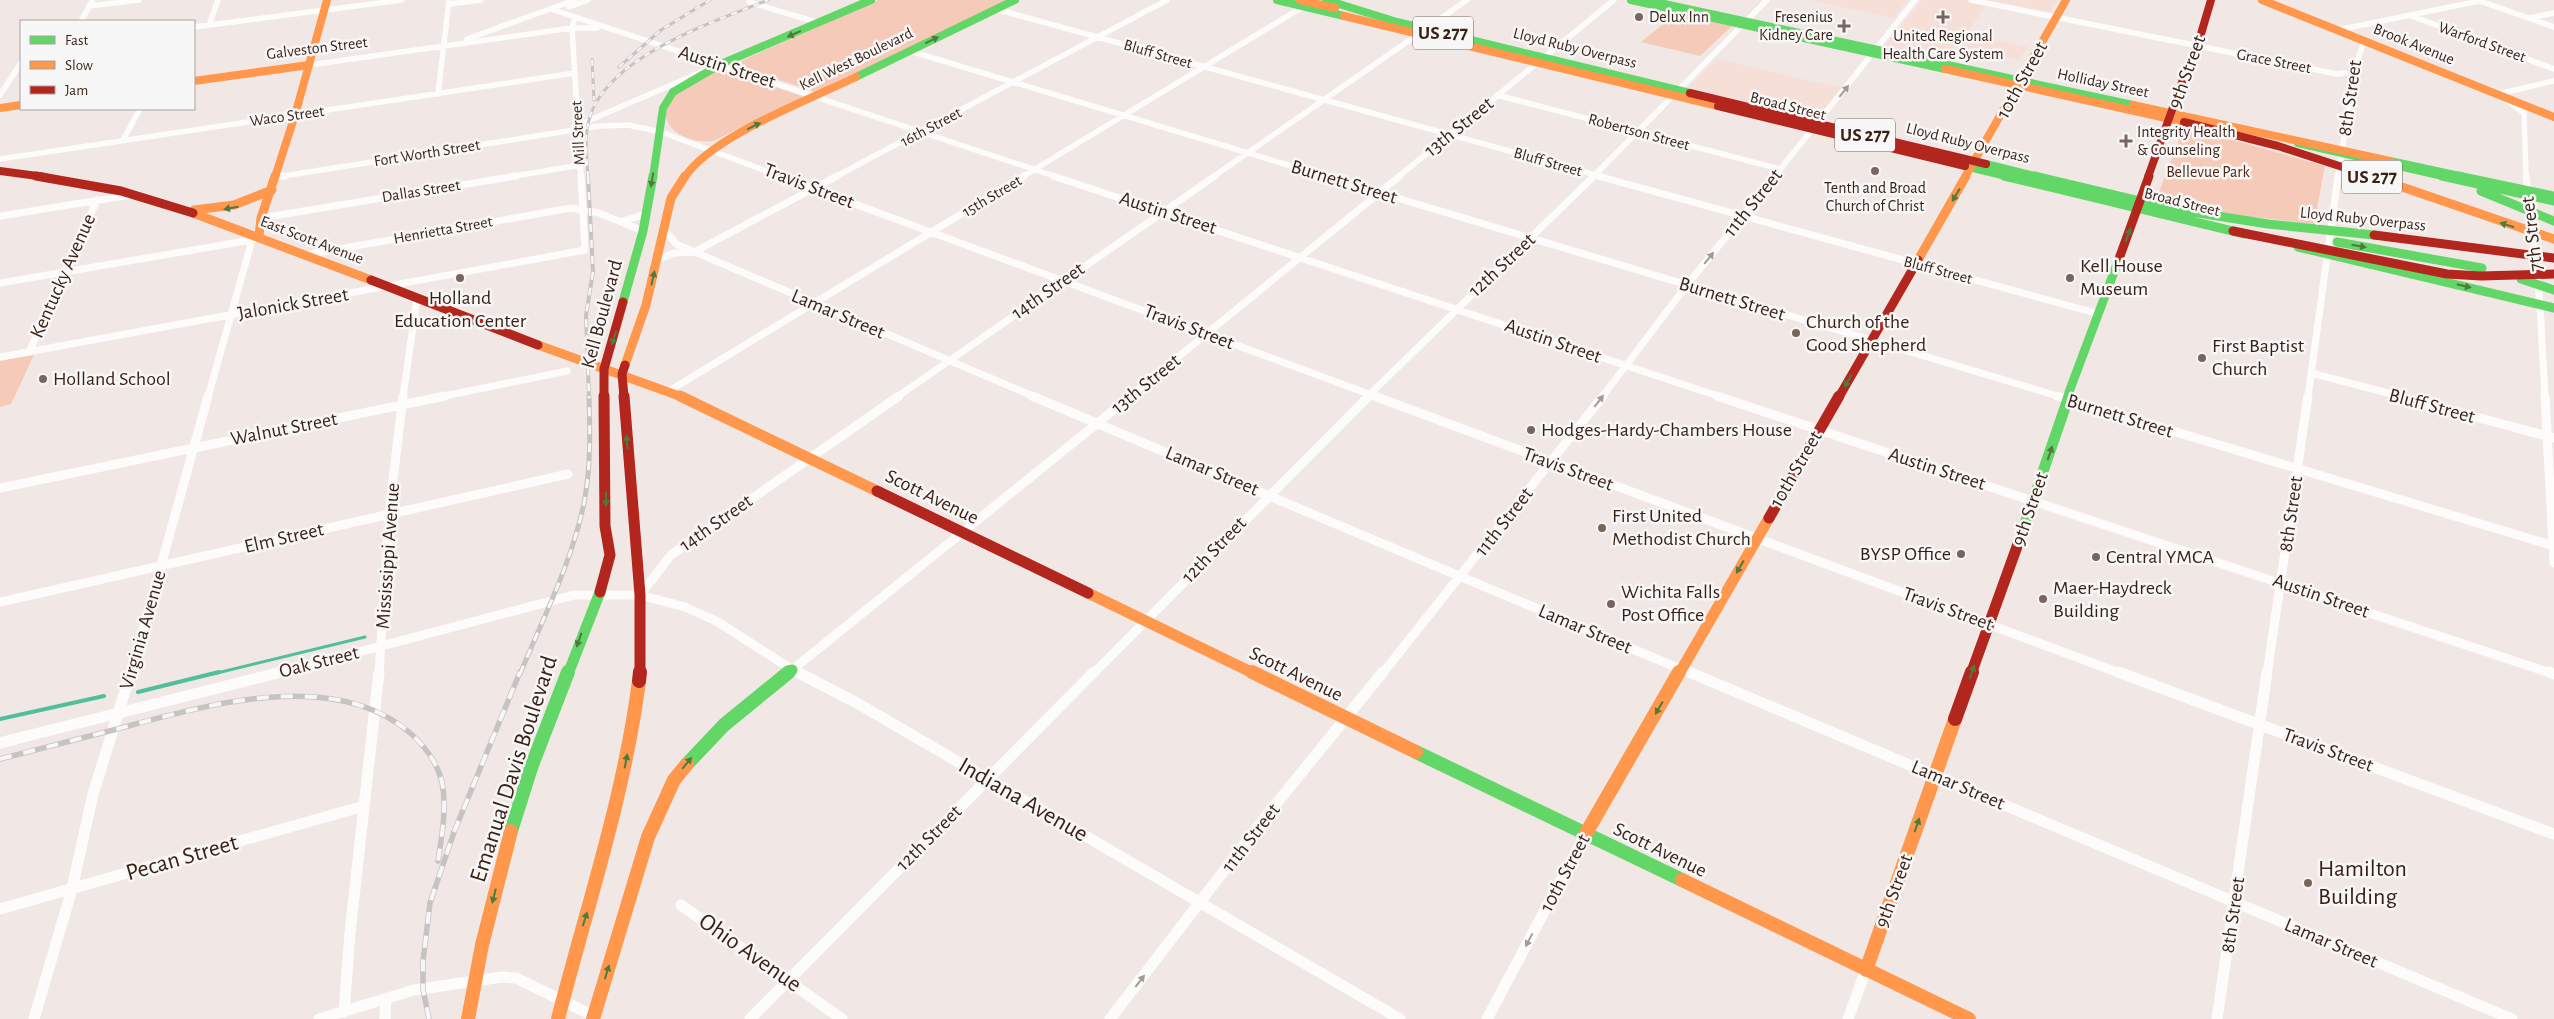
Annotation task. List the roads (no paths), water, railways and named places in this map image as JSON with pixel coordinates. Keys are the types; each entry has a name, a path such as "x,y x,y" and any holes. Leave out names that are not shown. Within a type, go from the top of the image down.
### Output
{"main road":[{"name":"Kell Boulevard","path":"598,595 605,580 610,554 605,526 604,369 643,231 661,132 663,108 679,85 720,64 871,0"},
{"name":"Kell West Boulevard","path":"711,149 1015,0"},
{"path":"1277,0 1306,2"},
{"name":"Lloyd Ruby Overpass","path":"1326,0 1398,22 2121,197 2243,221 2502,249 2554,258"},
{"name":"Lloyd Ruby Overpass","path":"1631,0 2189,122 2303,153 2470,212 2554,239"},
{"name":"Holliday Street","path":"1646,0 2278,136 2342,153"},
{"name":"10th Street","path":"1585,835 1915,264 2060,18 2066,0"},
{"name":"9th Street","path":"1866,970 2034,501 2069,400 2069,392 2100,314 2211,0"},
{"name":"Brook Avenue","path":"2262,0 2498,94 2529,111 2554,117"},
{"name":"Broad Street","path":"1306,2 1344,16 2233,231 2328,252"},
{"name":"US 277","path":"1306,2 1398,22"},
{"path":"256,238 295,115 326,5"},
{"name":"Galveston Street","path":"195,81 309,65"},
{"path":"0,108 20,105"},
{"path":"2189,122 2391,163 2554,201"},
{"name":"Kell Boulevard","path":"640,595 622,374 646,305 671,198 677,184 694,162 711,149"},
{"path":"2342,153 2554,196"},
{"path":"2342,153 2439,178 2490,194 2554,220"},
{"name":"East Scott Avenue","path":"0,171 70,180 136,194 186,210 604,369"},
{"path":"186,210 231,208 252,202 272,190"},
{"path":"2243,221 2336,242 2476,267 2554,290"},
{"path":"2328,252 2413,269 2481,276 2554,274"},
{"path":"2328,252 2554,308"},
{"name":"Scott Avenue","path":"604,369 669,391 1969,1019"},
{"name":"Emanual Davis Boulevard","path":"468,1019 482,945 501,864 532,765 598,595"},
{"path":"558,1019 571,965 614,818 636,712 642,654 640,595"},
{"path":"592,1019 648,837 674,780 706,741 734,713 792,670"}],"street":[{"path":"82,20 93,0"},
{"path":"89,6 139,0"},
{"path":"209,25 218,0"},
{"path":"195,27 326,5 402,0"},
{"path":"438,94 449,2 481,0"},
{"name":"Galveston Street","path":"460,44 484,38 555,10 575,0"},
{"name":"Galveston Street","path":"444,47 588,0"},
{"name":"16th Street","path":"694,252 1167,0"},
{"name":"14th Street","path":"640,595 671,555 1467,0"},
{"name":"13th Street","path":"792,670 1099,424 1614,0"},
{"name":"12th Street","path":"750,1019 1268,495 1456,308 1531,238 1639,131 1767,0"},
{"name":"11th Street","path":"1110,1019 1264,820 1460,576 1626,366 1687,285 1915,0"},
{"name":"Grace Street","path":"1971,0 2068,21 2260,56 2337,74 2348,73"},
{"path":"2478,0 2554,27"},
{"name":"8th Street","path":"2338,30 2478,0"},
{"path":"749,2 819,23"},
{"name":"15th Street","path":"669,391 1125,116 1306,2"},
{"name":"Bluff Street","path":"996,9 2100,314"},
{"name":"Austin Street","path":"555,10 2554,674"},
{"path":"2529,18 2554,13"},
{"name":"Warford Street","path":"2409,15 2554,69"},
{"name":"Mill Street","path":"575,17 572,28 585,250"},
{"name":"Galveston Street","path":"309,65 572,28 608,28"},
{"name":"8th Street","path":"2218,1019 2342,153 2348,73 2359,44 2364,41"},
{"name":"Burnett Street","path":"910,51 2553,546"},
{"path":"578,127 720,64"},
{"path":"0,95 20,65"},
{"name":"Waco Street","path":"0,160 575,73"},
{"path":"2498,94 2554,81"},
{"name":"Robertson Street","path":"1497,95 1780,169"},
{"path":"124,140 139,110"},
{"name":"7th Street","path":"2529,111 2526,190 2540,304 2551,437 2554,563"},
{"name":"Travis Street","path":"578,127 628,125 661,132 711,149 2554,834"},
{"name":"Fort Worth Street","path":"276,177 559,132 578,127"},
{"name":"Dallas Street","path":"261,218 580,165"},
{"path":"0,216 136,194"},
{"name":"Kentucky Avenue","path":"30,352 97,200"},
{"path":"582,208 643,231"},
{"name":"Henrietta Street","path":"305,255 582,208"},
{"path":"619,221 630,220 646,214"},
{"name":"Lamar Street","path":"664,229 676,244 814,304 2512,1019"},
{"path":"0,282 256,238"},
{"name":"Virginia Avenue","path":"34,1019 72,889 93,794 120,713 231,315 256,238"},
{"name":"Jalonick Street","path":"0,357 585,250"},
{"path":"657,260 674,253 694,252"},
{"name":"Mississippi Avenue","path":"344,1012 350,933 382,646 389,514 417,298"},
{"name":"Walnut Street","path":"0,488 568,371"},
{"name":"Bluff Street","path":"2311,373 2551,437"},
{"name":"Elm Street","path":"0,602 568,474"},
{"name":"Oak Street","path":"0,743 382,646 548,601 574,595 640,595"},
{"name":"Indiana Avenue","path":"640,595 685,607 718,622 792,670 857,703 1400,1019"},
{"name":"Pecan Street","path":"0,909 364,806"},
{"name":"10th Street","path":"1487,1019 1585,835"},
{"name":"Ohio Avenue","path":"681,904 842,1019"},
{"name":"9th Street","path":"1848,1019 1866,970"},
{"path":"319,1019 414,990 502,977 516,978 578,1011 600,1019"},
{"path":"385,1019 386,999"}],"waterway":[{"path":"213,674 365,637"},
{"path":"138,692 219,672"},
{"path":"0,719 104,696"}],"railway":[{"path":"619,67 661,30 710,0"},
{"path":"588,177 587,127 599,98 616,78 638,60 664,45 692,31 768,0"},
{"path":"592,60 594,100"},
{"path":"588,176 593,272 586,315 589,397"},
{"path":"520,674 565,568 579,525 588,476 589,396"},
{"path":"429,1019 423,989 423,961 430,903 454,832 520,672"},
{"path":"0,759 188,711 227,703 306,696 343,701 378,712 409,732 425,748 433,761 442,782 444,802 438,861"}],"place":[{"name":"Delux Inn","path":"1639,17"},
{"name":"United Regional Health Care System","path":"1943,17"},
{"name":"Fresenius Kidney Care","path":"1844,26"},
{"name":"Integrity Health & Counseling","path":"2126,141"},
{"name":"Tenth and Broad Church of Christ","path":"1875,171"},
{"name":"Holland Education Center","path":"460,278"},
{"name":"Kell House Museum","path":"2070,278"},
{"name":"Church of the Good Shepherd","path":"1796,333"},
{"name":"First Baptist Church","path":"2202,358"},
{"name":"Holland School","path":"43,379"},
{"name":"Hodges-Hardy-Chambers House","path":"1531,430"},
{"name":"First United Methodist Church","path":"1602,528"},
{"name":"BYSP Office","path":"1961,554"},
{"name":"Central YMCA","path":"2096,557"},
{"name":"Maer-Haydreck Building","path":"2043,599"},
{"name":"Wichita Falls Post Office","path":"1611,604"},
{"name":"Hamilton Building","path":"2308,883"}],"park label":[{"name":"Bellevue Park","path":"2208,172"}]}
